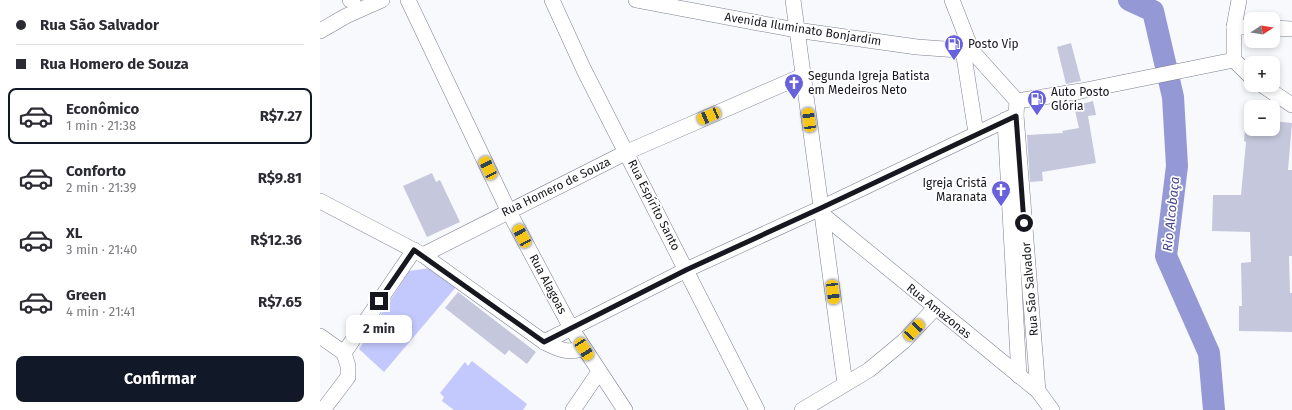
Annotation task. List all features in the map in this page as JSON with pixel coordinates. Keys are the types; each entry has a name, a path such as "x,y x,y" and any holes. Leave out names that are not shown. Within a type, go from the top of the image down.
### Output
{"street":[{"path":"320,31 346,16 382,0"},
{"name":"Rua Alagoas","path":"408,0 508,210 571,328 625,410"},
{"name":"Rua Espírito Santo","path":"552,0 584,70 757,410"},
{"name":"Avenida Iluminato Bonjardim","path":"636,0 796,30 917,46 968,50"},
{"path":"793,0 802,76 845,384"},
{"path":"952,0 968,50 976,133"},
{"path":"1239,0 1234,27 1234,60 1244,70"},
{"path":"1234,27 1244,27"},
{"path":"1280,28 1292,28"},
{"path":"968,50 1013,112"},
{"path":"544,342 686,270 822,212 976,133 1013,112 1081,91 1234,60"},
{"name":"Rua Homero de Souza","path":"344,353 418,252 627,152 802,76"},
{"path":"1272,92 1292,105"},
{"name":"Rua São Salvador","path":"1013,112 1019,376"},
{"name":"Rua São Salvador","path":"1013,112 1038,392"},
{"path":"320,201 418,252 544,342 560,350 570,352 584,349"},
{"name":"Rua Amazonas","path":"822,212 935,308 1038,392 1052,410"},
{"path":"802,410 869,370 904,342 935,308"},
{"path":"320,336 344,353 348,366 348,377 323,410"},
{"path":"573,410 600,372"}],"shaded area":[{"path":"430,268 456,287 384,372 359,349 409,271"},
{"path":"472,361 527,404 523,410 454,410 442,401 444,397 440,393 465,362 468,366"}],"building":[{"path":"1071,43 1081,81 1066,84 1057,47"},
{"path":"1093,101 1096,115 1088,116 1096,163 1042,172 1043,181 1030,182 1027,135 1063,133 1062,131 1079,128 1074,106"},
{"path":"1280,122 1292,123 1288,170 1292,170 1292,256 1289,256 1290,293 1292,293 1292,332 1239,331 1239,306 1242,306 1241,263 1251,262 1250,232 1212,231 1213,195 1241,195 1246,142 1244,141 1244,136 1280,136"},
{"path":"432,173 436,182 440,180 460,222 427,237 403,186"},
{"path":"458,292 536,352 527,364 509,350 505,355 445,308"}],"waterway":[{"name":"Rio Alcobaça","path":"1129,0 1153,11 1173,97 1177,166 1166,256 1209,353 1214,410"}],"place":[{"name":"Posto Vip","path":"954,61"},
{"name":"Segunda Igreja Batista em Medeiros Neto","path":"794,100"},
{"name":"Auto Posto Glória","path":"1037,116"},
{"name":"Igreja Cristã Maranata","path":"1001,207"}],"route":[{"path":"379,301 414,250 544,342 686,270 821,208 976,133 1016,116 1024,223"}]}
